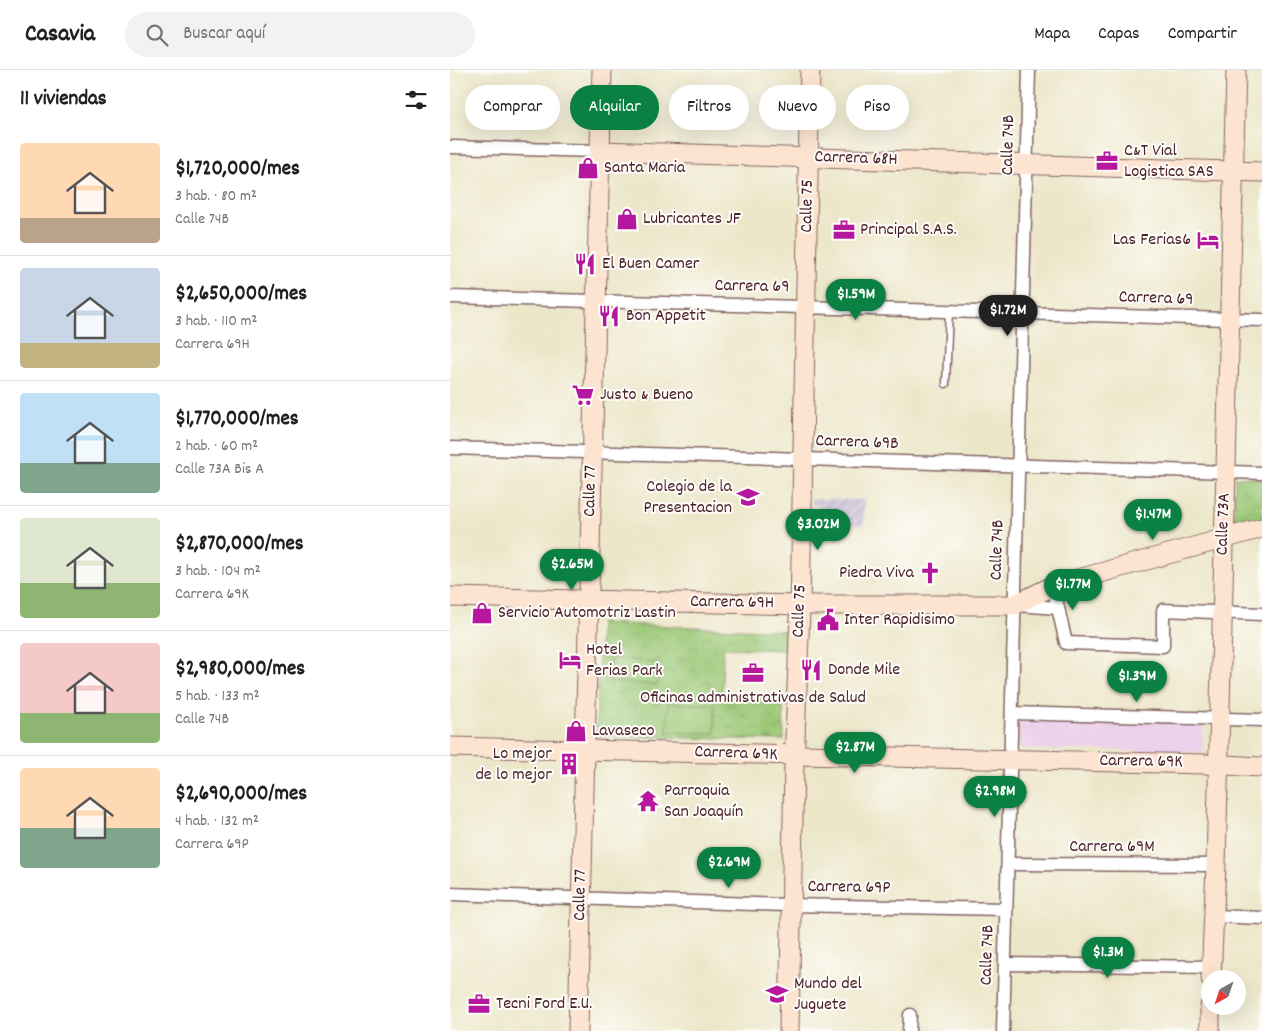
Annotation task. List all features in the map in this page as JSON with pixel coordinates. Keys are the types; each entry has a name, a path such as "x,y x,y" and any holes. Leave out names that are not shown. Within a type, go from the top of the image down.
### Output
{"street":[{"name":"Calle 77","path":"578,1031 602,70"},
{"name":"Calle 75","path":"789,1031 794,756 800,604 810,70"},
{"name":"Calle 74B","path":"1003,1031 1029,70"},
{"name":"Calle 73A","path":"1211,970 1216,865 1217,764 1236,70"},
{"name":"Carrera 68H","path":"450,147 1262,172"},
{"name":"Carrera 69","path":"450,297 1262,320"},
{"name":"Carrera 69B","path":"450,448 1262,473"},
{"path":"1014,605 1053,586 1262,528"},
{"path":"1053,586 1066,642 1163,646 1163,610 1262,614"},
{"name":"Carrera 69H","path":"450,597 800,604 1014,605"},
{"path":"1014,605 1058,608"},
{"path":"1012,713 1262,720"},
{"name":"Carrera 69K","path":"450,747 1262,766"},
{"name":"Carrera 69M","path":"1008,864 1216,865"},
{"name":"Carrera 69P","path":"450,894 792,905 1006,909"},
{"path":"1214,916 1262,918"},
{"path":"1005,964 1201,973"},
{"path":"1210,1015 1210,1031"},
{"path":"909,1031 910,1016"}],"lane":[{"path":"946,384 949,310"}],"shaded area":[{"path":"811,499 864,500 864,525 829,524 829,512 818,511 818,505 811,505"},
{"path":"1018,716 1203,719 1203,752 1018,749"}],"green space":[{"path":"1235,477 1262,478 1262,518 1234,526"},
{"path":"600,623 785,631 784,650 723,648 722,695 783,698 784,740 596,736"},
{"path":"611,658 658,663 657,685 610,682"},
{"path":"668,703 715,705 715,734 667,732"}],"place":[{"name":"C&T Vial Logistica SAS","path":"1107,161"},
{"name":"Santa Maria","path":"588,168"},
{"name":"Lubricantes JF","path":"627,219"},
{"name":"Principal S.A.S.","path":"844,230"},
{"name":"Las Ferias6","path":"1208,240"},
{"name":"El Buen Camer","path":"585,264"},
{"name":"Bon Appetit","path":"609,316"},
{"name":"Justo & Bueno","path":"583,395"},
{"name":"Colegio de la Presentacion","path":"748,497"},
{"name":"Piedra Viva","path":"930,573"},
{"name":"Servicio Automotriz Lastin","path":"482,613"},
{"name":"Inter Rapidisimo","path":"828,620"},
{"name":"Hotel Ferias Park","path":"570,660"},
{"name":"Donde Mile","path":"811,670"},
{"name":"Oficinas administrativas de Salud","path":"753,673"},
{"name":"Lavaseco","path":"576,731"},
{"name":"Lo mejor de lo mejor","path":"569,764"},
{"name":"Parroquia San Joaquín","path":"648,801"},
{"name":"Mundo del Juguete","path":"777,994"},
{"name":"Tecni Ford E.U.","path":"479,1004"}]}
